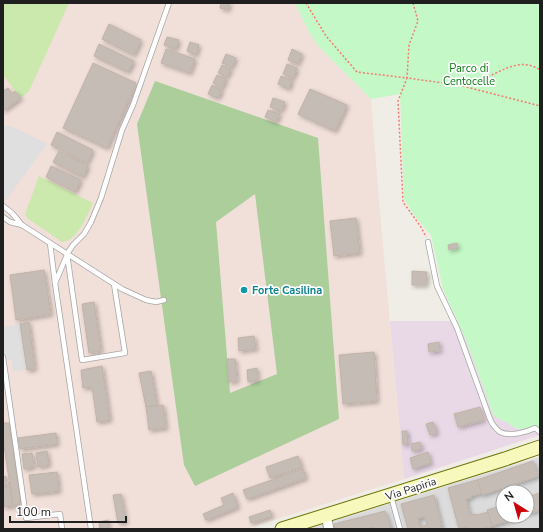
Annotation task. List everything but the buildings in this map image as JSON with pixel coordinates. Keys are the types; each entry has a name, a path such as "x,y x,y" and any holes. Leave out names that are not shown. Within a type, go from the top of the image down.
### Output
{"street":[{"name":"Via Papiria","path":"282,529 313,524 326,516 539,450"},
{"path":"326,516 329,529"}],"lane":[{"path":"55,283 67,254 73,245 84,234 91,222 122,130 133,105 169,3"},
{"path":"3,206 12,213 22,225 114,284 146,300 156,302 164,300"},
{"path":"3,217 10,222 22,225"},
{"path":"428,242 437,286 457,328 490,419 498,430 506,434 528,432 535,428 540,432"},
{"path":"50,243 91,529"},
{"path":"67,254 82,360 125,353 114,284"},
{"path":"3,357 26,518 60,514 62,529"},
{"path":"391,495 400,529"}],"path":[{"path":"306,3 326,36 357,72 430,82 470,83 496,74 515,65 528,64 540,70"},
{"path":"413,3 418,22 409,45 407,78 398,101 403,202 421,227 428,242"},
{"path":"452,83 540,106"}],"shaded area":[{"path":"3,3 295,3 309,32 319,47 371,99 404,479 245,529 3,529"},
{"path":"3,126 11,126 47,144 4,203"},
{"path":"390,321 457,321 466,340 494,416 517,429 540,429 540,435 404,479"},
{"path":"20,324 26,370 13,371 11,359 3,359 3,327"},
{"path":"540,457 540,529 308,529"}],"green space":[{"path":"3,3 69,3 29,91 21,98 3,75"},
{"name":"Parco di Centocelle","path":"295,3 540,3 540,429 517,429 494,416 466,340 443,289 431,235 416,218 404,199 400,94 371,99 319,47 309,32"},
{"path":"155,81 318,138 339,419 195,486 184,465 137,124","holes":["255,194 277,374 230,393 216,222"]},
{"path":"39,176 93,203 81,227 68,241 62,242 27,218 25,214"}],"place":[{"name":"Forte Casilina","path":"244,290"}]}
